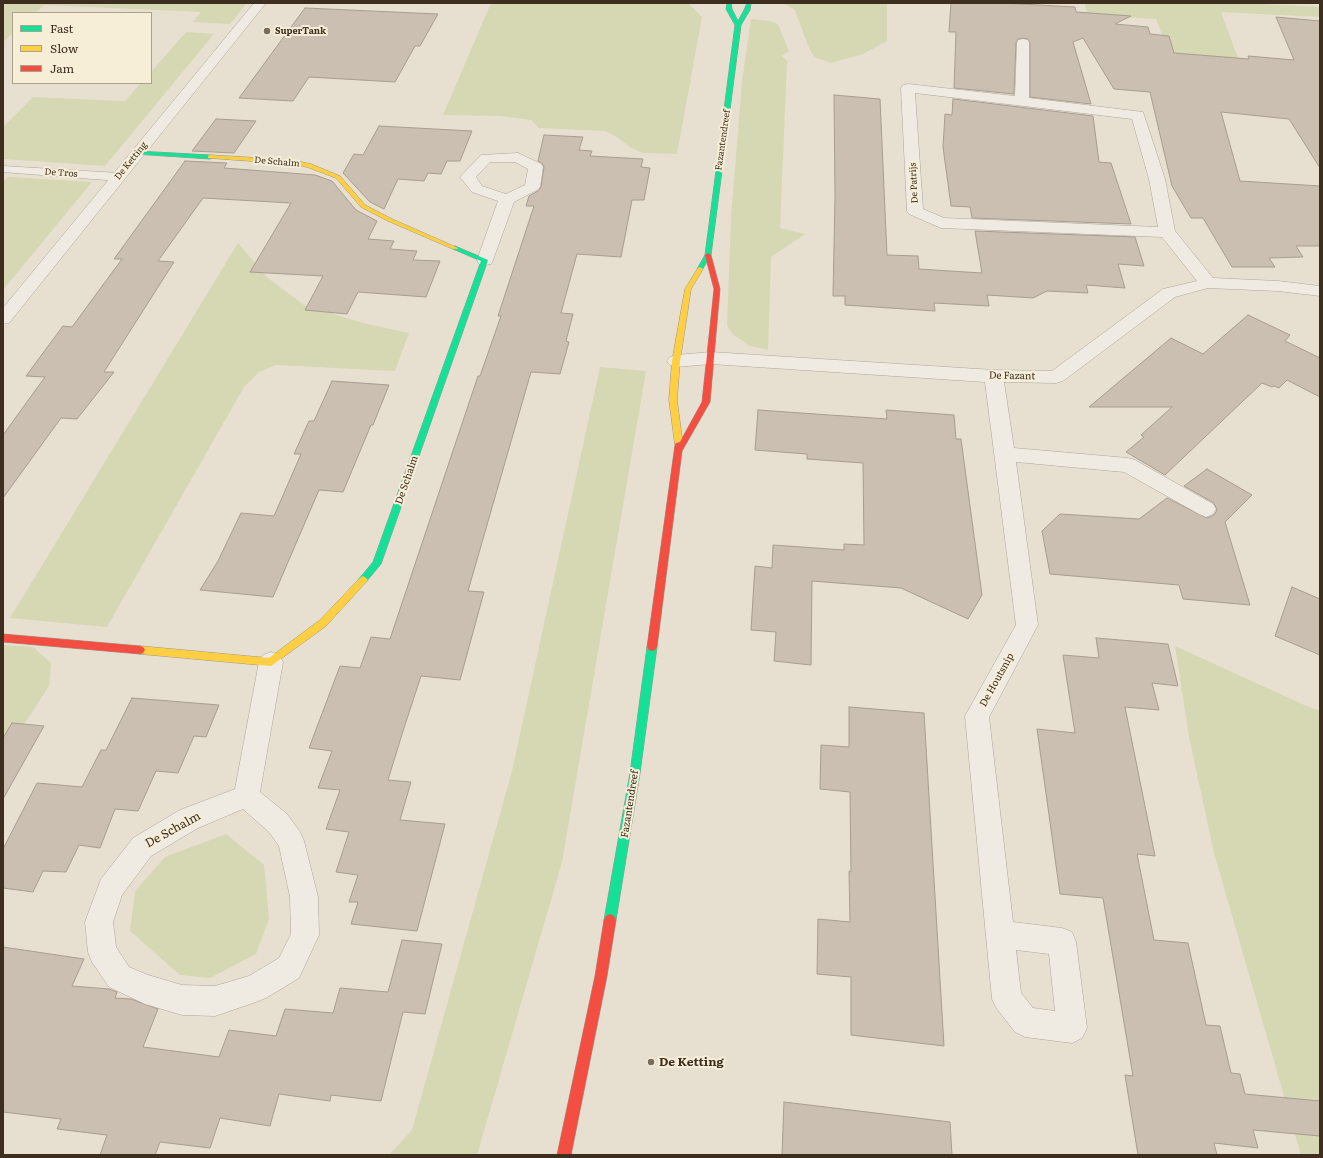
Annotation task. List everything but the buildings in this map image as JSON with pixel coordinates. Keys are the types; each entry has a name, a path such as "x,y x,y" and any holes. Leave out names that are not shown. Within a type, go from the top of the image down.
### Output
{"street":[{"name":"De Ketting","path":"3,318 260,3"},
{"path":"729,3 729,9 738,25"},
{"name":"Fazantendreef","path":"680,450 706,402 717,289 708,255 738,25 747,10 749,3"},
{"path":"1022,100 1023,43"},
{"name":"De Patrijs","path":"1167,232 941,224 915,211 908,88 1022,100 1138,115 1157,178 1167,232 1208,283"},
{"name":"De Schalm","path":"137,153 292,162 309,165 338,177 363,206 390,220 485,260"},
{"name":"De Schalm","path":"271,662 322,623 377,564 507,199"},
{"name":"Fazantendreef","path":"564,1155 601,976 635,773 680,450 673,400 676,362 688,289 708,255"},
{"name":"De Fazant","path":"676,362 711,358 994,376 1056,377 1169,294 1208,283 1278,286 1320,291"},
{"name":"De Houtsnip","path":"994,376 1027,625 977,716 1001,934"},
{"path":"1005,454 1128,465 1206,509"},
{"path":"3,638 271,662 246,796"},
{"name":"De Schalm","path":"246,796 278,823 291,841 304,897 304,935 289,968 256,988 215,1001 182,1000 145,990 119,977 102,952 99,922 111,888 142,847 189,819 246,796"}],"lane":[{"name":"De Tros","path":"3,169 118,177"}],"green space":[{"path":"3,3 247,3 230,24 193,22 201,12 44,5 36,12 12,12 12,34 3,42"},
{"path":"491,3 688,3 702,17 677,154 642,153 605,131 539,128 531,120 500,116 443,115"},
{"path":"783,3 887,3 887,41 863,54 831,63 814,57 808,46 795,10"},
{"path":"1084,3 1245,3 1320,7 1320,17 1221,12 1239,61 1170,56 1156,19 1088,15"},
{"path":"751,19 769,21 778,24 789,51 782,56 787,61 780,228 805,234 771,257 768,350 750,346 734,335 727,326 731,217 742,81"},
{"path":"186,32 214,34 105,166 3,159 3,127 33,97 125,101 140,84 152,84 152,71"},
{"path":"8,177 92,182 3,290 3,182"},
{"path":"238,243 268,278 304,305 363,323 409,333 395,371 276,365 259,372 244,387 107,627 10,618"},
{"path":"600,367 646,371 562,862 477,1155 389,1155 412,1130 512,771"},
{"path":"3,645 33,647 51,663 49,686 14,740 3,751"},
{"path":"1175,646 1320,711 1320,1155 1301,1155 1214,853 1189,737"},
{"path":"226,834 264,865 269,919 256,954 210,978 180,975 130,931 135,891 165,857"}],"traffic: fast":[{"path":"729,3 729,9 738,25"},
{"path":"700,269 708,255 738,25 747,10 749,3"},
{"path":"137,153 210,157"},
{"path":"363,580 377,564 485,260 455,248"},
{"path":"610,920 635,773 652,647"}],"traffic: slow":[{"path":"210,157 292,162 309,165 338,177 363,206 390,220 455,248"},
{"path":"679,445 673,400 676,361 688,289 700,269"},
{"path":"140,650 271,662 323,623 363,580"}],"traffic: jam":[{"path":"680,449 706,402 717,289 708,255"},
{"path":"652,647 679,445"},
{"path":"3,638 140,650"},
{"path":"564,1155 601,976 610,920"}],"place":[{"name":"SuperTank","path":"267,31"},
{"name":"De Ketting","path":"651,1062"}]}
